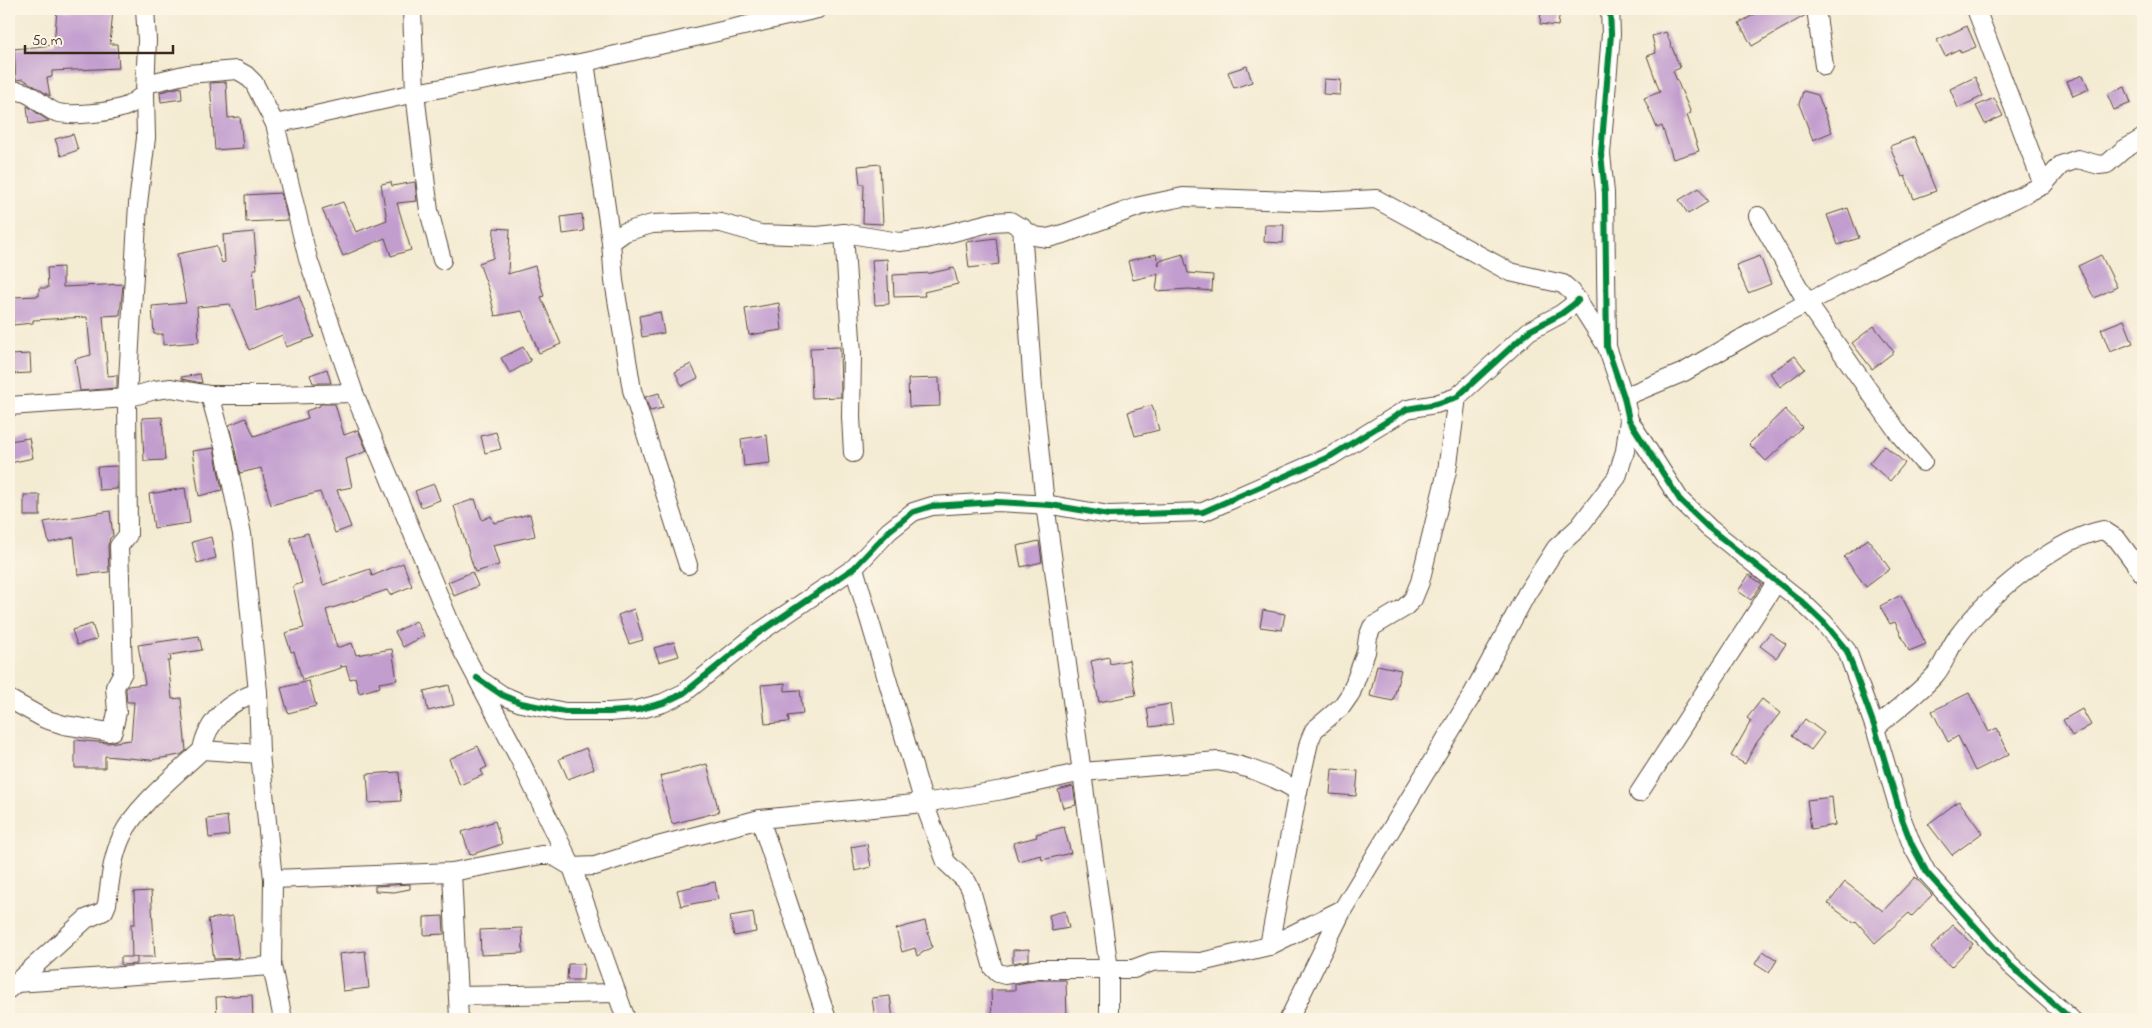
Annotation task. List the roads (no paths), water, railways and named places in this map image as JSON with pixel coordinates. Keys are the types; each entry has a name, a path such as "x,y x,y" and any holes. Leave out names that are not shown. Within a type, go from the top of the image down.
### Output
{"street":[{"path":"9,700 45,719 64,725 113,731 117,712 115,687 123,672 119,546 128,535 127,398 138,204 146,138 147,40 145,9"},
{"path":"412,9 415,93 429,211 442,260"},
{"path":"275,124 415,93 585,62 818,9"},
{"path":"1607,346 1605,193 1601,154 1611,34 1610,9"},
{"path":"1816,9 1824,66"},
{"path":"1976,9 2043,185"},
{"path":"585,62 611,242 614,280 632,390 688,565"},
{"path":"9,90 30,94 57,112 80,113 120,108 129,105 145,89 188,74 238,70 254,83 275,124 308,259 354,393 459,644 519,758 572,867 626,1019"},
{"path":"1624,397 1684,372 1758,329 1865,272 2043,185 2060,164 2078,159 2099,165 2107,164 2123,150 2143,138"},
{"path":"611,242 625,232 652,224 720,223 760,234 779,236 844,233 899,242 926,239 993,222 1010,221 1034,236 1048,238 1066,234 1140,206 1183,197 1318,202 1376,199 1510,272 1563,284 1578,300 1607,346 1624,397 1628,420 1625,451 1617,477 1579,527 1556,548 1528,593 1471,697 1343,909 1288,1019"},
{"path":"1758,216 1808,304 1900,435 1923,462"},
{"path":"1022,227 1033,389 1045,504 1109,968 1109,1019"},
{"path":"844,233 852,354 851,417 853,452"},
{"path":"477,678 502,695 520,703 565,712 628,710 663,703 684,693 757,634 854,568 889,531 913,512 932,506 997,502 1045,504 1109,515 1203,512 1331,456 1407,409 1436,404 1457,396 1529,331 1561,314 1578,300"},
{"path":"9,406 127,398 155,390 171,388 210,394 354,393"},
{"path":"210,394 224,446 242,534 258,692 260,754 274,879 272,966 283,1019"},
{"path":"1270,946 1298,791 1309,742 1314,730 1342,706 1351,694 1366,652 1368,636 1372,628 1404,608 1413,599 1420,582 1447,471 1457,396"},
{"path":"1628,420 1680,500 1709,528 1777,580 1824,623 1847,651 1875,728 1902,819 1912,845 1927,873 2010,965 2071,1019"},
{"path":"1875,728 1936,673 1956,639 1977,615 2042,557 2094,532 2104,530 2117,538 2143,574"},
{"path":"854,568 924,803 946,862 967,882 971,890 992,968 998,973 1005,975 1038,969 1133,968 1162,961 1201,962 1270,946 1343,909"},
{"path":"1639,793 1777,580"},
{"path":"13,986 86,919 104,911 107,904 115,855 122,836 145,805 202,750 204,735 225,708 242,697 258,692"},
{"path":"202,750 260,754"},
{"path":"274,879 452,872 541,855 552,855 572,867 595,866 654,847 760,819 924,803 1003,790 1082,772 1218,760 1284,782 1298,791"},
{"path":"760,819 827,1019"},
{"path":"452,872 459,1019"},
{"path":"13,986 272,966"},
{"path":"458,996 617,993"}]}
